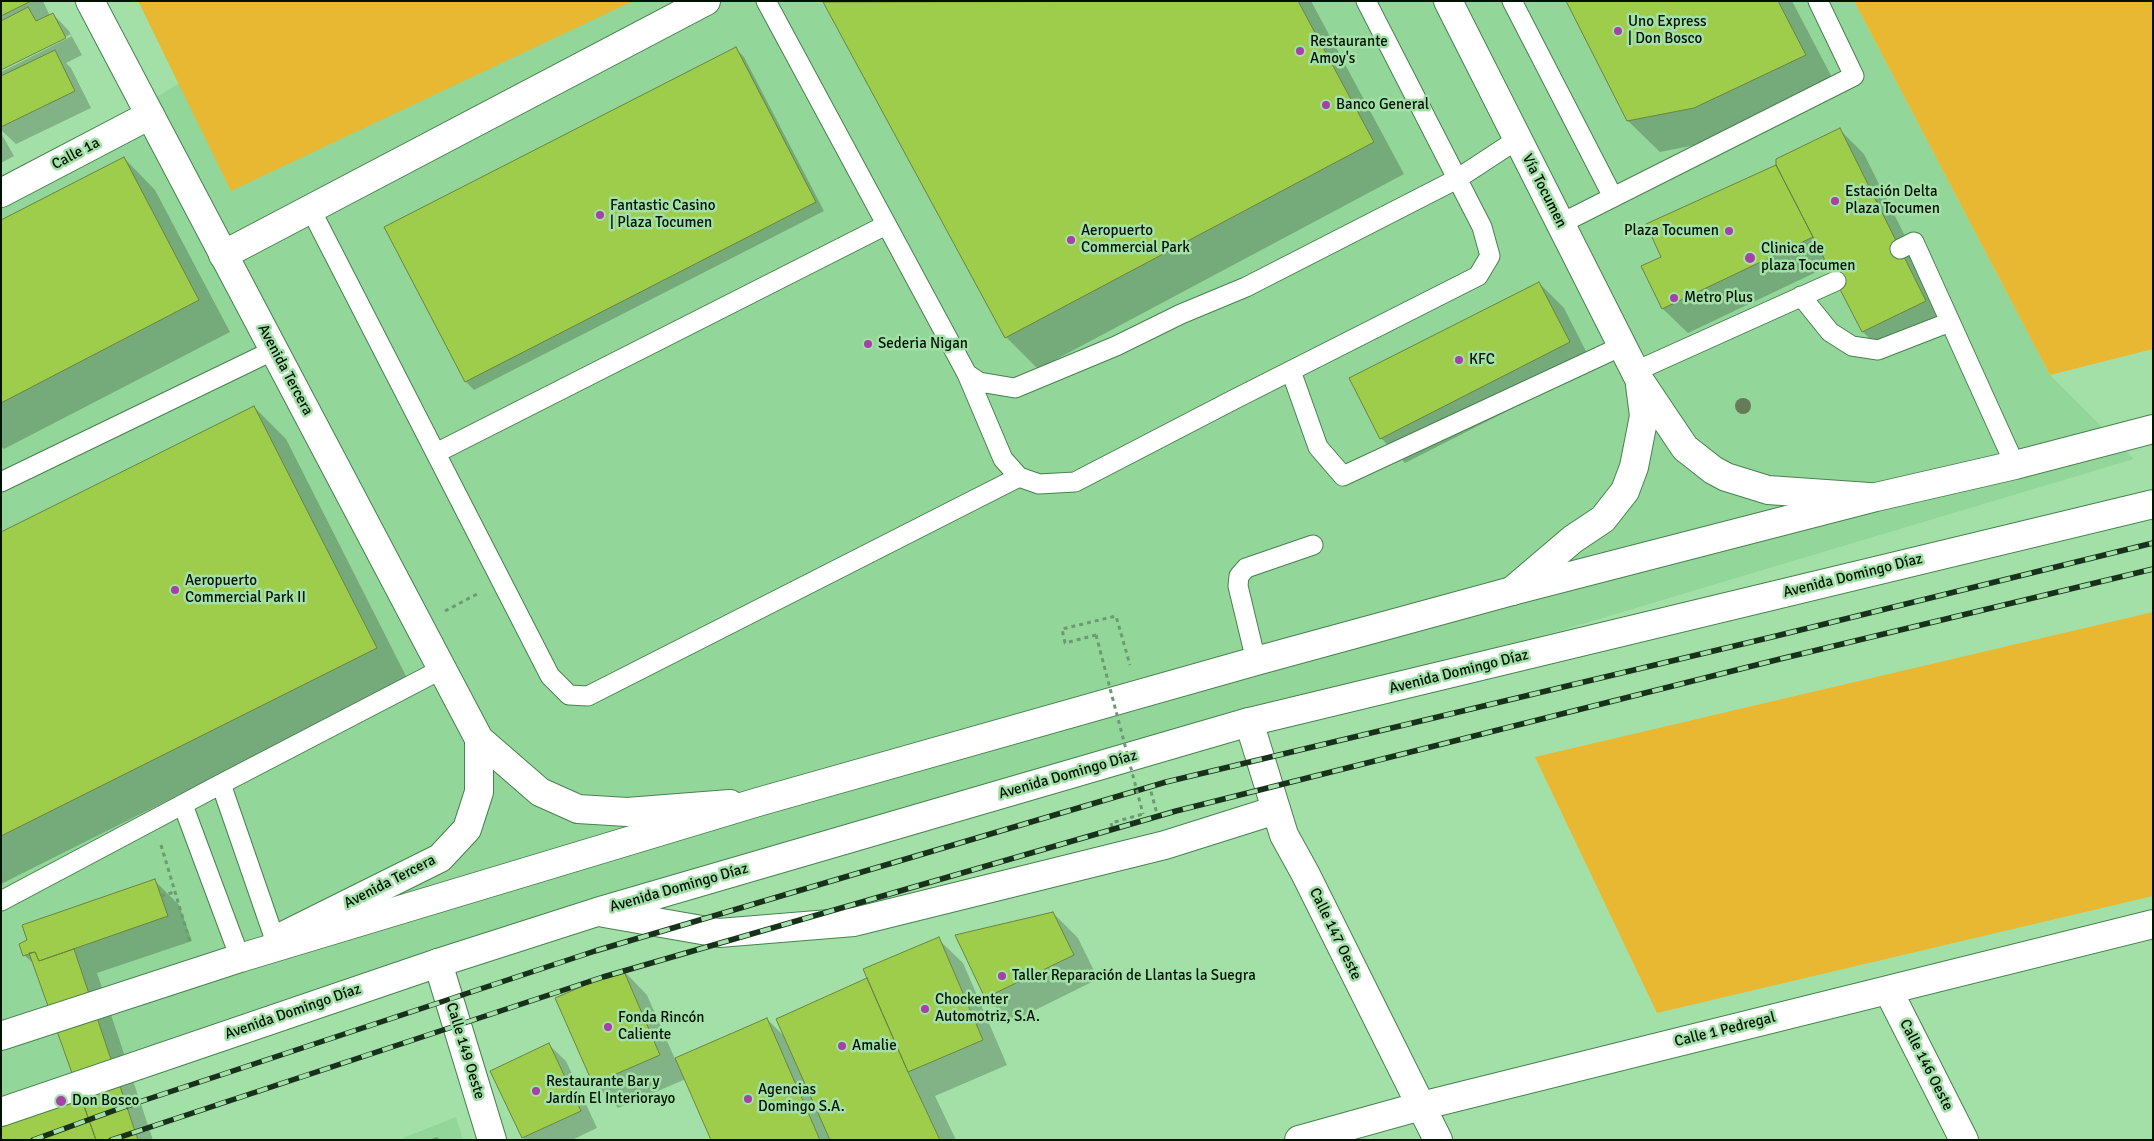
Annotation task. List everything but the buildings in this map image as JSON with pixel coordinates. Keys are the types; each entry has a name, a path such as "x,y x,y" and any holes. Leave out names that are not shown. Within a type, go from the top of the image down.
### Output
{"main road":[{"name":"Avenida Tercera","path":"90,1 479,739 540,792 578,809 627,812 758,802"},
{"path":"224,255 706,1"},
{"name":"Vía Tocumen","path":"1448,1 1622,346 1638,376 1685,448 1713,470 1726,477 1768,490 1876,497"},
{"name":"Calle 1a","path":"1,193 150,115"},
{"path":"1512,591 1574,539 1603,519 1624,491 1634,467 1644,416 1638,376"},
{"path":"1,1036 246,957 758,802 1256,661 1512,591 1876,497 2015,465 2153,429"},
{"name":"Avenida Domingo Díaz","path":"1,1112 438,963 597,912 1249,722 2151,505"},
{"name":"Calle 147 Oeste","path":"1249,722 1284,835 1310,882 1438,1140"},
{"name":"Avenida Tercera","path":"246,957 276,940 440,858 467,829 479,792 479,739"},
{"path":"597,912 719,933 854,922 1165,845 1276,810"},
{"name":"Calle 1 Pedregal","path":"1299,1140 1421,1106 2153,924"},
{"name":"Calle 149 Oeste","path":"438,963 492,1140"},
{"name":"Calle 146 Oeste","path":"1888,990 1964,1140"}],"lane":[{"path":"766,1 967,374 1003,459 1019,477 1039,484 1075,482 1478,276 1490,256 1482,228 1366,1"},
{"path":"1512,1 1614,197"},
{"path":"1560,224 1854,76 1818,1"},
{"path":"967,374 979,382 1015,388 1116,346 1182,314 1246,287 1457,179 1518,139"},
{"path":"310,208 550,676 569,695 588,696 1019,477"},
{"path":"436,453 886,225"},
{"path":"1900,249 1914,242 2015,465"},
{"path":"1638,376 1801,296 1836,281"},
{"path":"1801,296 1830,332 1852,346 1878,350 1950,322"},
{"path":"1291,370 1318,447 1343,476 1622,346"},
{"path":"1,482 274,350"},
{"path":"1256,661 1238,586 1239,576 1246,568 1313,544"},
{"path":"1,901 442,669"},
{"path":"221,784 276,940"},
{"path":"183,805 246,957"}],"path":[{"path":"418,624 502,582"},
{"path":"1138,695 1116,616 1062,629 1065,643 1096,635 1143,814"},
{"path":"154,820 199,972"},
{"path":"161,896 174,892"}],"shaded area":[{"path":"138,1 633,1 231,191"},
{"path":"223,1 1854,1 2050,375 2134,459 1,1097 1,192 181,82"},
{"path":"1854,1 2153,1 2153,349 2050,375"},
{"path":"2153,612 2153,896 1657,1013 1535,757"},
{"path":"456,1117 463,1140 398,1140"}],"railway":[{"path":"33,1140 121,1108 595,951 1166,782 1776,636 2153,543"},
{"path":"111,1140 603,977 1176,811 1780,659 2153,569"}],"place":[{"name":"Uno Express | Don Bosco","path":"1618,31"},
{"name":"Restaurante Amoy's","path":"1300,51"},
{"name":"Banco General","path":"1326,105"},
{"name":"Estación Delta Plaza Tocumen","path":"1835,201"},
{"name":"Fantastic Casino | Plaza Tocumen","path":"600,215"},
{"name":"Plaza Tocumen","path":"1729,231"},
{"name":"Aeropuerto Commercial Park","path":"1071,240"},
{"name":"Clinica de plaza Tocumen","path":"1750,258"},
{"name":"Metro Plus","path":"1674,298"},
{"name":"Sederia Nigan","path":"868,344"},
{"name":"KFC","path":"1459,360"},
{"name":"Aeropuerto Commercial Park II","path":"175,590"},
{"name":"Taller Reparación de Llantas la Suegra","path":"1002,976"},
{"name":"Chockenter Automotriz, S.A.","path":"925,1009"},
{"name":"Fonda Rincón Caliente","path":"608,1027"},
{"name":"Amalie","path":"842,1046"},
{"name":"Restaurante Bar y Jardín El Interiorayo","path":"536,1091"},
{"name":"Agencias Domingo S.A.","path":"748,1099"},
{"name":"Don Bosco","path":"61,1101"}]}
